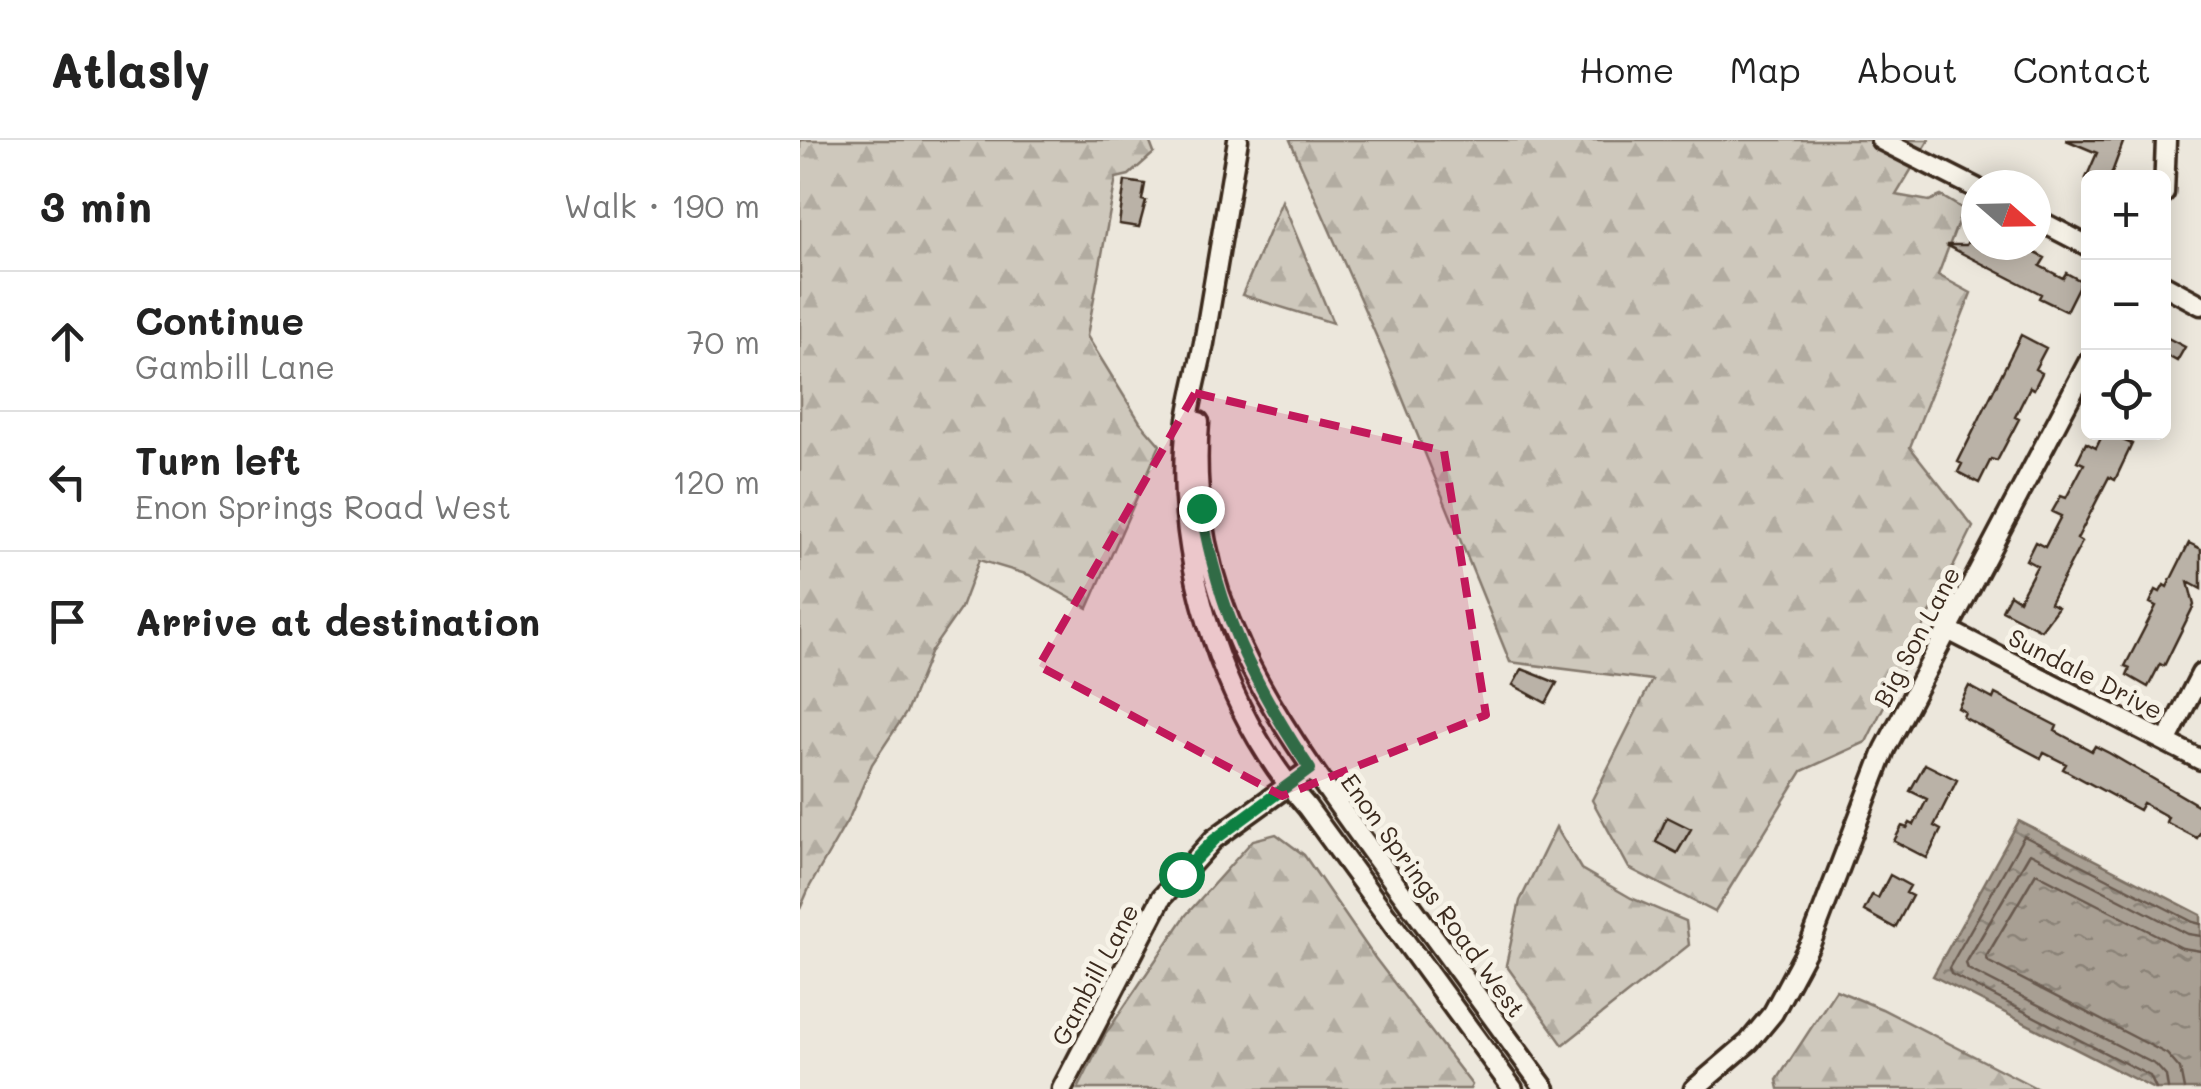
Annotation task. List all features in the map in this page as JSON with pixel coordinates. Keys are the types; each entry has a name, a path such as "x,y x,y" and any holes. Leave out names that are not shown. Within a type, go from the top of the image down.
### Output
{"street":[{"path":"1238,140 1206,328 1188,408 1184,449 1190,550 1202,605 1226,672 1287,785 1513,1089"},
{"path":"1880,140 1917,148 1961,178"},
{"path":"2165,170 2166,140"},
{"path":"2051,227 2081,242"},
{"path":"2171,289 2201,305"},
{"name":"Enon Springs Road West","path":"1206,328 1197,462 1201,508 1214,575 1245,661 1310,769 1545,1089"},
{"name":"Big Son Lane","path":"1694,1089 1749,1042 1773,1013 1811,942 1886,748 2081,376"},
{"name":"Sundale Drive","path":"1948,630 2201,760"},
{"path":"2166,742 2201,674"},
{"name":"Gambill Lane","path":"1062,1089 1162,897 1214,840 1310,769"}],"highlighted area":[{"path":"1195,393 1444,451 1486,715 1282,796 1039,666"}],"green space":[{"path":"800,140 1149,140 1154,153 1129,175 1116,178 1087,336 1140,422 1160,445 1088,608 1029,575 979,560 961,608 931,651 906,713 872,764 850,816 800,909"},
{"path":"1290,140 1929,140 1896,195 1929,201 1941,196 1961,208 1938,275 1971,293 1910,447 1973,527 1866,742 1802,771 1715,912 1629,868 1592,800 1652,680 1510,662 1389,365"},
{"path":"1282,201 1333,323 1242,295"},
{"path":"1556,827 1581,869 1631,898 1686,921 1689,945 1563,1045 1506,965 1520,901"},
{"path":"1276,834 1304,855 1375,958 1472,1085 1470,1089 1078,1089 1105,1035 1186,915 1253,840"},
{"path":"1836,990 1882,1009 2038,1089 1779,1089 1777,1080"}],"water":[{"path":"2019,821 2201,915 2201,1089 2154,1089 1933,976"}],"building":[{"path":"2066,140 2124,140 2113,170 2090,170 2097,153"},
{"path":"1125,181 1145,184 1142,200 1146,201 1139,227 1119,224"},
{"path":"1975,260 2044,260 2040,266 2063,278 2066,273 2081,281 2066,311 2039,298 2041,294"},
{"path":"2021,335 2046,348 2035,369 2042,373 2034,389 2030,387 1997,461 1991,459 1979,483 1958,472 1962,464 1958,462"},
{"path":"2171,340 2185,347 2177,361 2171,358"},
{"path":"2100,440 2132,444 2115,480 2109,477 2077,539 2082,542 2050,603 2058,607 2041,630 2002,610 2010,594 2019,600 2037,566 2026,560 2035,542 2045,547 2061,516 2052,512 2061,496 2066,498 2084,464 2077,461 2086,443 2096,448"},
{"path":"2189,543 2201,549 2201,589 2188,582 2194,605 2164,666 2160,664 2148,687 2127,675 2130,668 2125,666 2156,606 2150,603 2156,590 2167,587"},
{"path":"1522,669 1557,683 1546,703 1513,685"},
{"path":"1969,686 1993,699 1995,694 2057,726 2055,731 2092,751 2095,746 2109,753 2201,807 2201,831 2197,838 2166,822 2168,817 2143,803 2139,810 2063,769 2066,764 2044,753 2041,758 1963,717 1965,712 1958,708"},
{"path":"1925,764 1957,780 1934,826 1941,830 1927,858 1894,841 1902,826 1914,825 1927,799 1910,791"},
{"path":"1667,817 1691,829 1677,853 1656,842"},
{"path":"1890,875 1910,886 1906,893 1912,896 1895,928 1864,911 1872,895 1878,898"}],"route":[{"path":"1181,874 1214,840 1310,769 1253,677 1234,636 1214,575 1201,508"}]}
